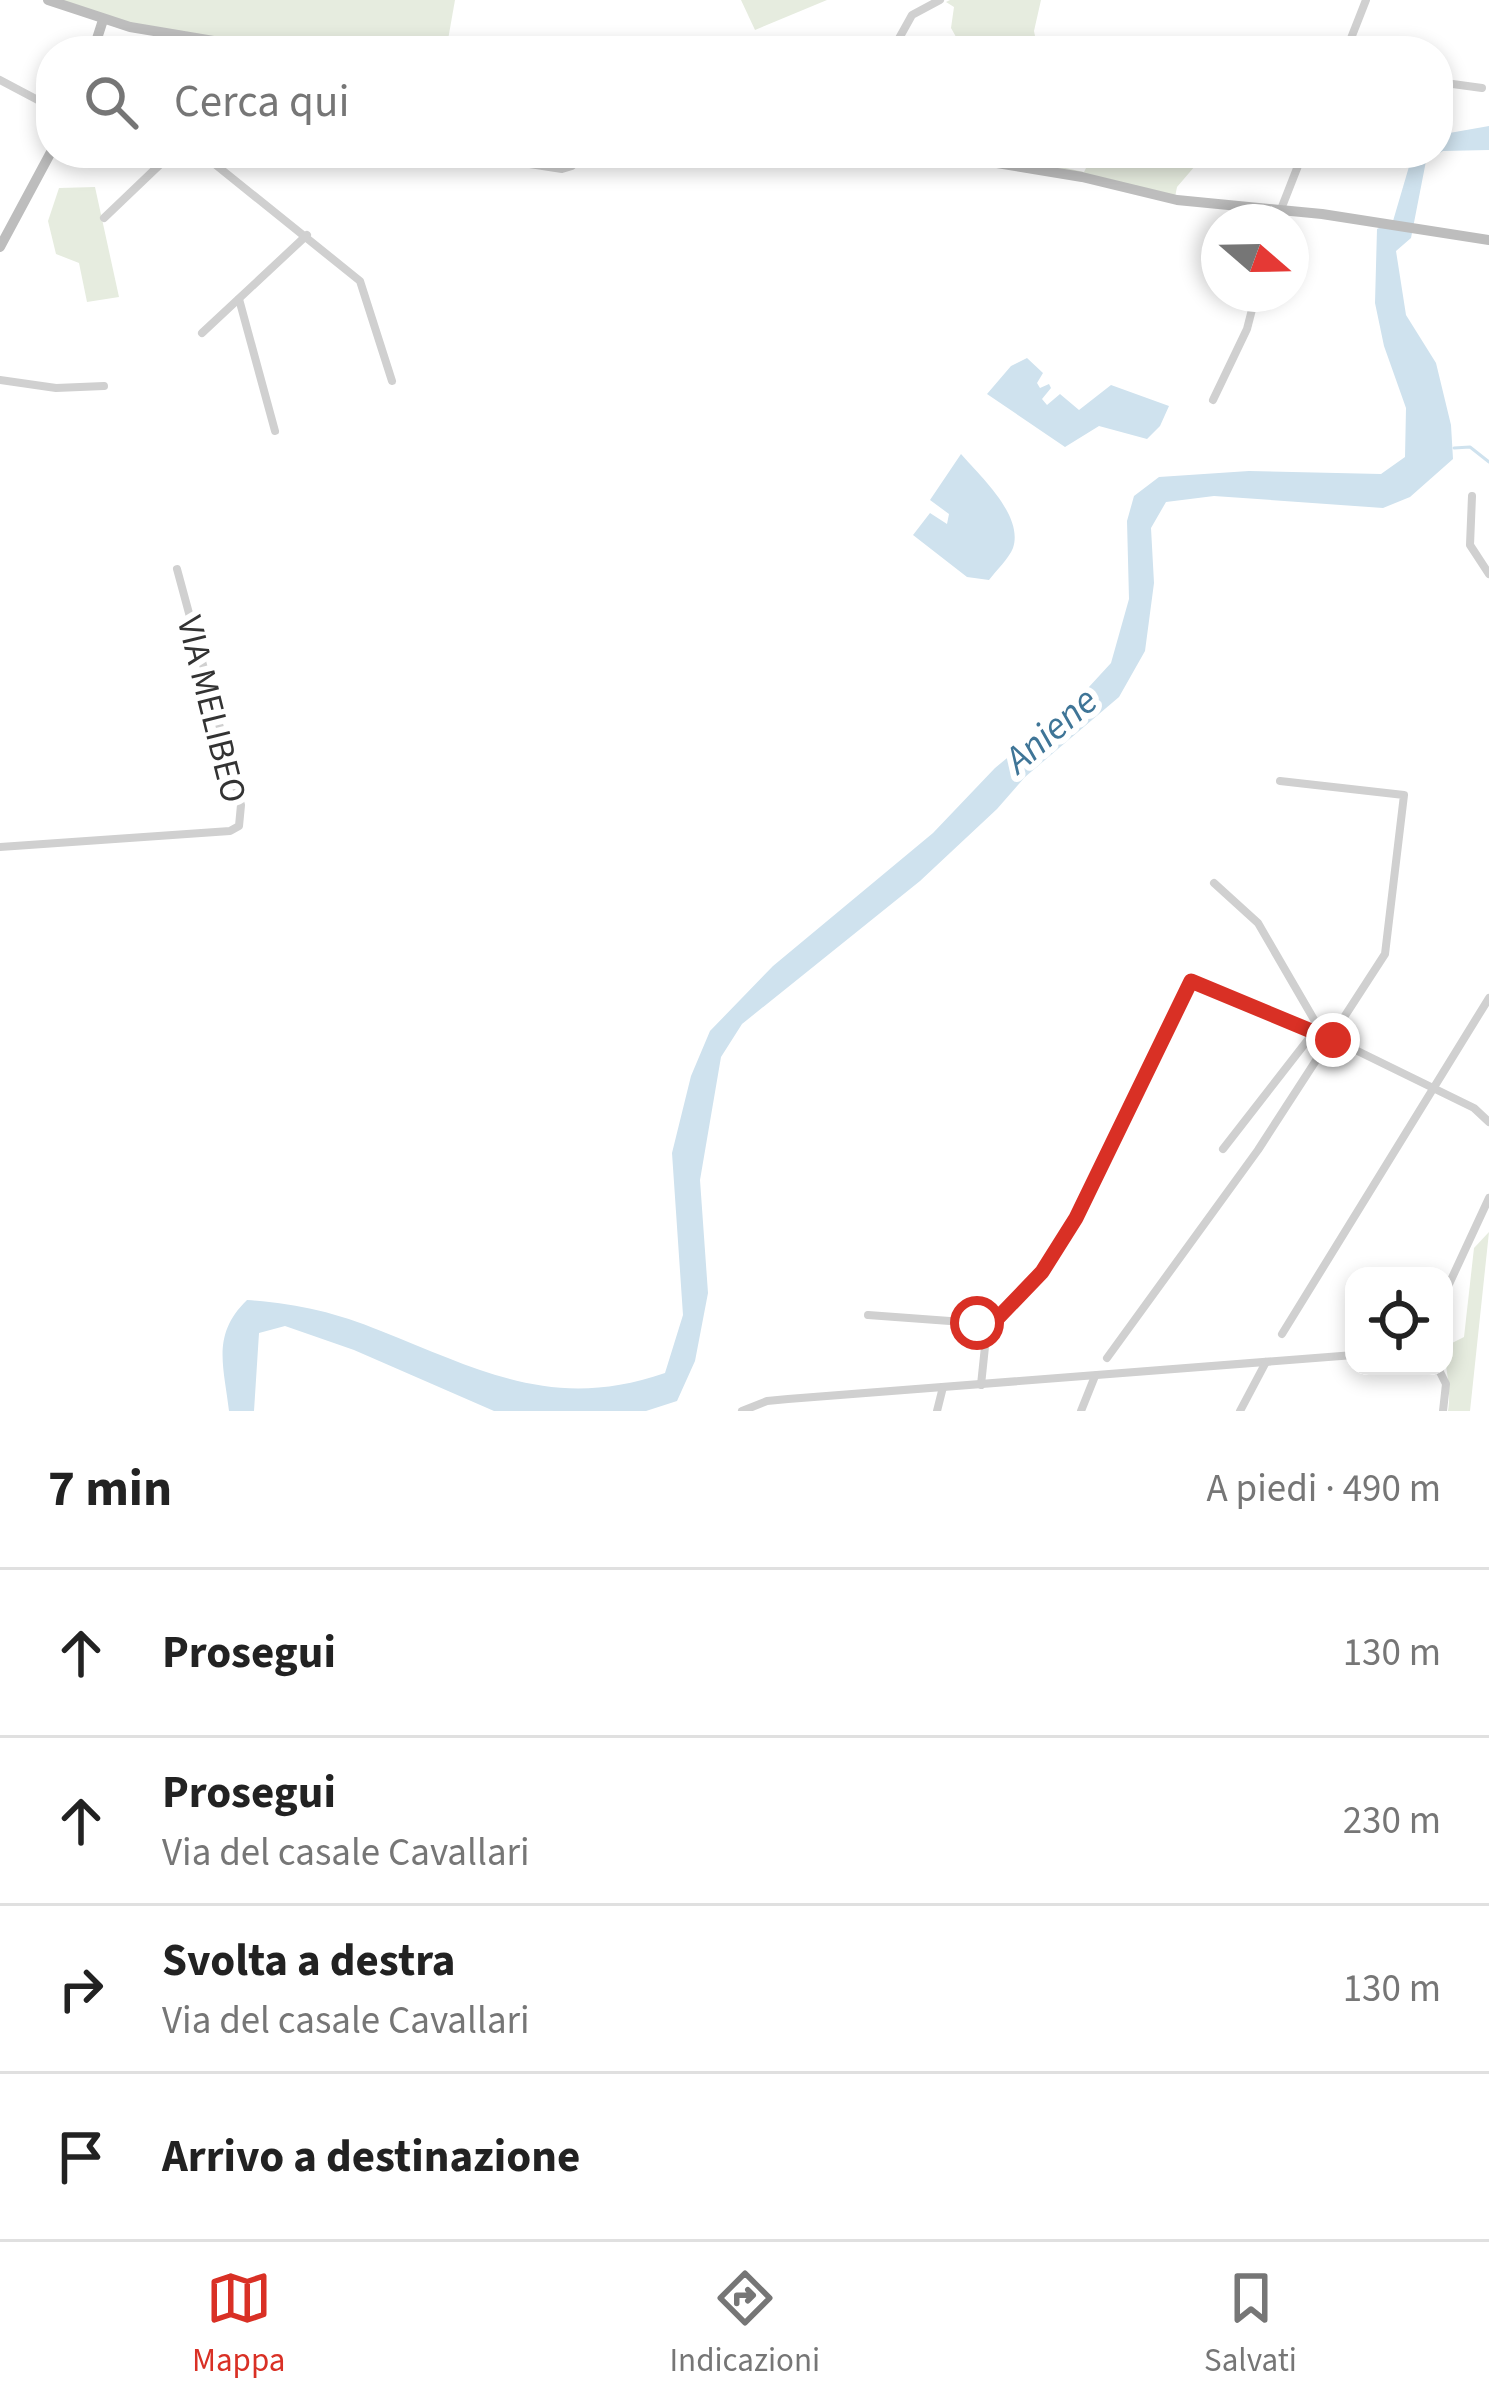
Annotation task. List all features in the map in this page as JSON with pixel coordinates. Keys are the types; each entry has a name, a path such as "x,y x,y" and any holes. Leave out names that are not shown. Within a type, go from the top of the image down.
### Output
{"street":[{"path":"48,0 166,36"},
{"path":"900,36 912,15 940,0"},
{"path":"1352,36 1366,0"},
{"path":"98,36 103,20"},
{"path":"0,80 36,99"},
{"path":"1453,84 1482,88"},
{"path":"0,248 42,168"},
{"path":"104,218 156,168"},
{"path":"220,168 360,281 392,381"},
{"path":"1029,168 1204,204"},
{"path":"1282,204 1297,168"},
{"path":"1309,218 1489,240"},
{"path":"202,333 307,235"},
{"path":"239,299 274,431"},
{"path":"1213,400 1251,312"},
{"path":"0,380 56,388 104,386"},
{"path":"1472,496 1470,545 1489,574"},
{"name":"VIA MELIBEO","path":"0,848 239,826 242,806 177,569"},
{"path":"1107,1358 1333,1040 1384,954 1404,795 1280,781"},
{"path":"1214,883 1258,922 1314,1017 1314,1031 1222,1148"},
{"path":"981,1384 986,1337 993,1332 993,1323 1042,1272 1076,1218 1191,981 1314,1031 1474,1108 1489,1122"},
{"path":"1282,1334 1489,998"},
{"path":"1453,1276 1489,1198"},
{"path":"868,1315 977,1323 987,1318 993,1323"},
{"path":"977,1323 978,1334 986,1337"},
{"path":"742,1411 767,1401 1345,1356"},
{"path":"1240,1411 1266,1361"},
{"path":"1441,1375 1445,1384 1442,1411"},
{"path":"1082,1411 1095,1376"},
{"path":"937,1411 943,1388"}],"shaded area":[{"path":"59,0 455,0 449,36 209,36 130,23"},
{"path":"741,0 827,0 755,30"},
{"path":"1041,0 1035,36 956,36 951,28 954,7 946,2"},
{"path":"1029,168 1084,172 1086,168 1193,168 1177,187 1175,197"},
{"path":"95,187 119,297 87,302 79,263 56,254 48,221 59,188"},
{"path":"1489,1232 1470,1411 1448,1411 1447,1375 1453,1375 1453,1342 1464,1337 1474,1248"}],"water":[{"path":"1489,126 1489,150 1453,151 1453,132"},
{"name":"Aniene","path":"1409,168 1425,168 1411,238 1396,251 1406,315 1436,363 1451,425 1453,459 1410,497 1383,508 1214,496 1166,502 1151,528 1154,583 1145,651 1119,697 1025,777 920,881 742,1024 721,1057 700,1180 708,1293 695,1361 677,1401 646,1411 494,1411 354,1350 285,1326 259,1333 254,1411 229,1411 224,1339 247,1300 331,1314 520,1382 589,1388 665,1373 683,1315 672,1153 691,1076 710,1031 773,966 933,833 995,768 1077,700 1111,663 1129,599 1127,521 1134,496 1159,477 1249,471 1381,474 1405,457 1406,408 1375,303 1377,229 1393,221"},
{"path":"1027,358 1043,373 1037,383 1040,388 1049,384 1051,388 1042,399 1047,405 1060,394 1079,410 1111,385 1169,406 1160,426 1147,439 1099,426 1065,447 987,394 1011,366"},
{"path":"961,454 1006,509 1015,535 1013,548 989,580 967,577 913,535 930,513 947,524 949,514 930,500"}],"waterway":[{"path":"1454,448 1470,447 1489,462"}],"route":[{"path":"977,1323 984,1318 993,1323 1047,1265 1076,1218 1191,981 1333,1040"}]}
